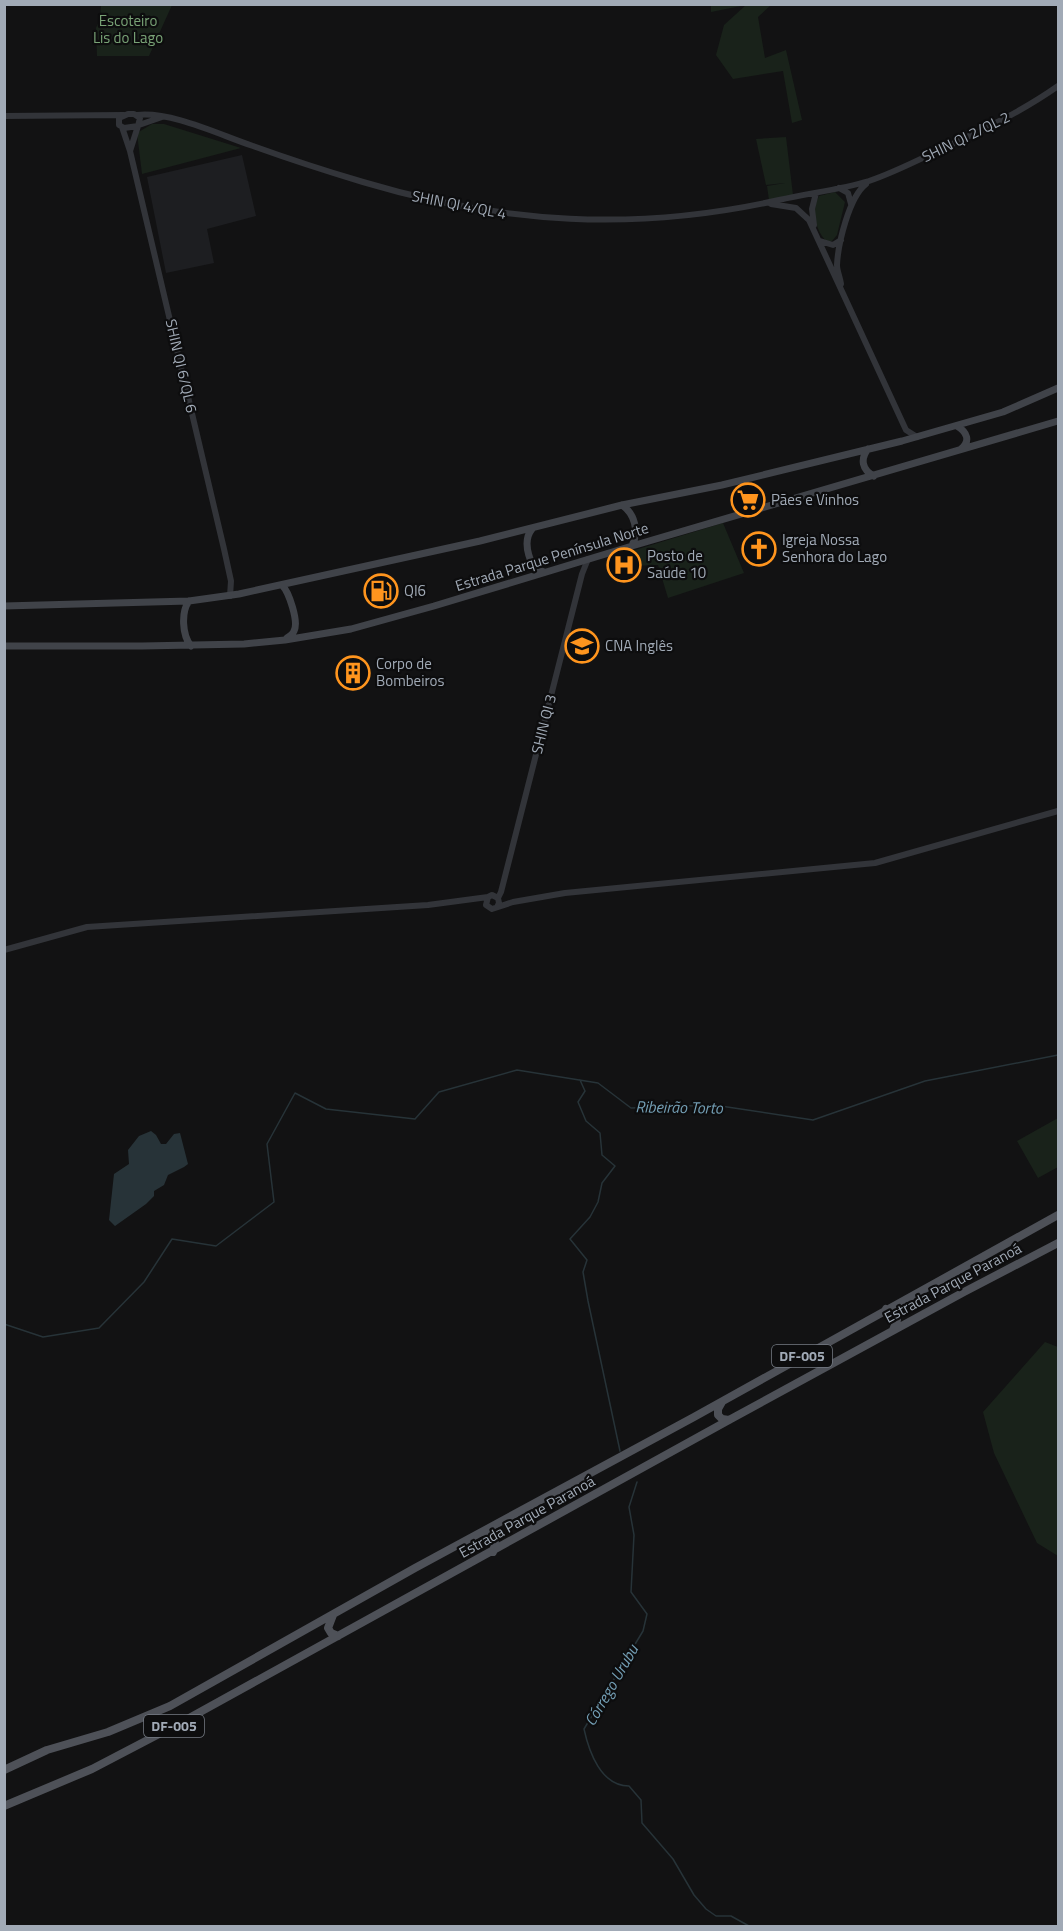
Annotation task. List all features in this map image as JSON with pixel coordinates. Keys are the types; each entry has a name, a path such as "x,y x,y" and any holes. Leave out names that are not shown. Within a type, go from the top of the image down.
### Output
{"main road":[{"name":"Estrada Parque Península Norte","path":"4,606 189,601 230,596 902,441 1003,412 1059,388"},
{"name":"Estrada Parque Península Norte","path":"4,646 191,646 285,640 351,629 1059,421"},
{"path":"957,426 965,432 967,437 965,446 961,449"},
{"path":"868,449 863,458 863,464 874,476"},
{"path":"622,505 632,514 634,522 636,535 632,546"},
{"path":"532,528 527,538 530,555 534,567 544,573"},
{"path":"282,585 289,594 295,625 294,632 285,640"},
{"path":"189,601 184,609 185,632 186,639 191,646"},
{"name":"Estrada Parque Paranoá","path":"4,1770 47,1750 108,1732 170,1706 1059,1215"},
{"name":"Estrada Parque Paranoá","path":"4,1806 108,1761 493,1552 893,1330 1059,1243"},
{"path":"886,1309 893,1313 897,1320 893,1330"},
{"path":"723,1401 718,1413 720,1418 729,1420"},
{"path":"483,1532 494,1536 493,1552"},
{"path":"334,1614 328,1628 331,1633 338,1636"}],"street":[{"name":"SHIN QI 2/QL 2","path":"839,188 870,181 1005,119 1059,86"},
{"name":"SHIN QI 4/QL 4","path":"124,115 149,114 190,124 399,193 485,211 539,218 609,220 668,217 767,204 839,188"},
{"path":"105,115 129,128 162,117"},
{"path":"4,116 124,115"},
{"path":"120,125 119,118 124,115"},
{"path":"130,151 139,126 140,118 137,115"},
{"name":"SHIN QI 6/QL 6","path":"120,125 130,151 231,581 230,596"},
{"name":"SHIN QI 2/QL 2","path":"851,208 859,190 870,181"},
{"path":"839,188 850,197 851,208"},
{"path":"814,229 812,215 816,194"},
{"name":"SHIN QI 4/QL 4","path":"767,204 796,208 806,216 814,229 906,430"},
{"name":"SHIN QI 4/QL 4","path":"841,287 837,265 841,240 851,208"},
{"path":"820,241 833,244 841,240"},
{"path":"902,441 906,430 917,437"},
{"name":"SHIN QI 3","path":"497,907 582,574 588,559"},
{"path":"577,562 582,574"},
{"name":"SHIN QI 6/QL 6","path":"231,581 239,594"},
{"path":"463,902 486,905 490,909 513,902 586,891 874,863 1059,811"},
{"name":"SHIN QI 3","path":"486,905 489,896 500,884 504,874"},
{"path":"4,950 87,927 463,902 489,896 513,902"}],"shaded area":[{"path":"242,155 256,216 207,229 214,263 166,273 147,177"},
{"path":"151,1131 161,1144 166,1144 174,1134 180,1133 188,1164 168,1175 164,1185 154,1191 154,1196 146,1204 115,1226 109,1220 114,1174 129,1164 128,1150 139,1136"}],"green space":[{"name":"Escoteiro Lis do Lago","path":"101,4 172,5 149,56 97,56 96,28 100,19"},
{"path":"711,5 746,5 711,12"},
{"path":"746,5 771,5 758,17 765,58 786,50 802,120 792,123 783,71 733,79 716,55 724,25"},
{"path":"152,124 164,124 241,148 142,174 137,133"},
{"path":"786,137 793,195 769,200 767,186 785,183 766,185 756,139"},
{"path":"835,192 845,202 837,235 832,241 827,242 817,226 815,208 819,196"},
{"path":"723,523 744,573 668,598 658,565 629,566 622,554"},
{"path":"1058,1118 1058,1167 1038,1178 1017,1141"},
{"path":"1045,1342 1058,1347 1058,1556 1037,1543 994,1453 983,1412"}],"waterway":[{"name":"Ribeirão Torto","path":"4,1324 43,1337 99,1328 144,1282 172,1239 216,1246 274,1202 267,1144 295,1093 326,1109 415,1119 439,1092 517,1070 598,1083 631,1108 714,1105 813,1120 925,1081 1058,1055"},
{"path":"580,1080 585,1091 578,1102 586,1121 600,1133 602,1155 615,1166 602,1183 598,1202 590,1217 570,1239 587,1260 583,1272 588,1301 620,1451"},
{"name":"Córrego Urubu","path":"637,1482 629,1507 634,1535 631,1592 647,1614 643,1631 584,1729 586,1738 593,1757 604,1774 619,1784 629,1786 641,1800 642,1823 673,1859 694,1895 706,1909 716,1916 731,1916 749,1926"}],"place":[{"name":"Pães e Vinhos","path":"748,500"},
{"name":"Igreja Nossa Senhora do Lago","path":"759,549"},
{"name":"Posto de Saúde 10","path":"624,565"},
{"name":"QI6","path":"381,591"},
{"name":"CNA Inglês","path":"582,646"},
{"name":"Corpo de Bombeiros","path":"353,673"}]}
